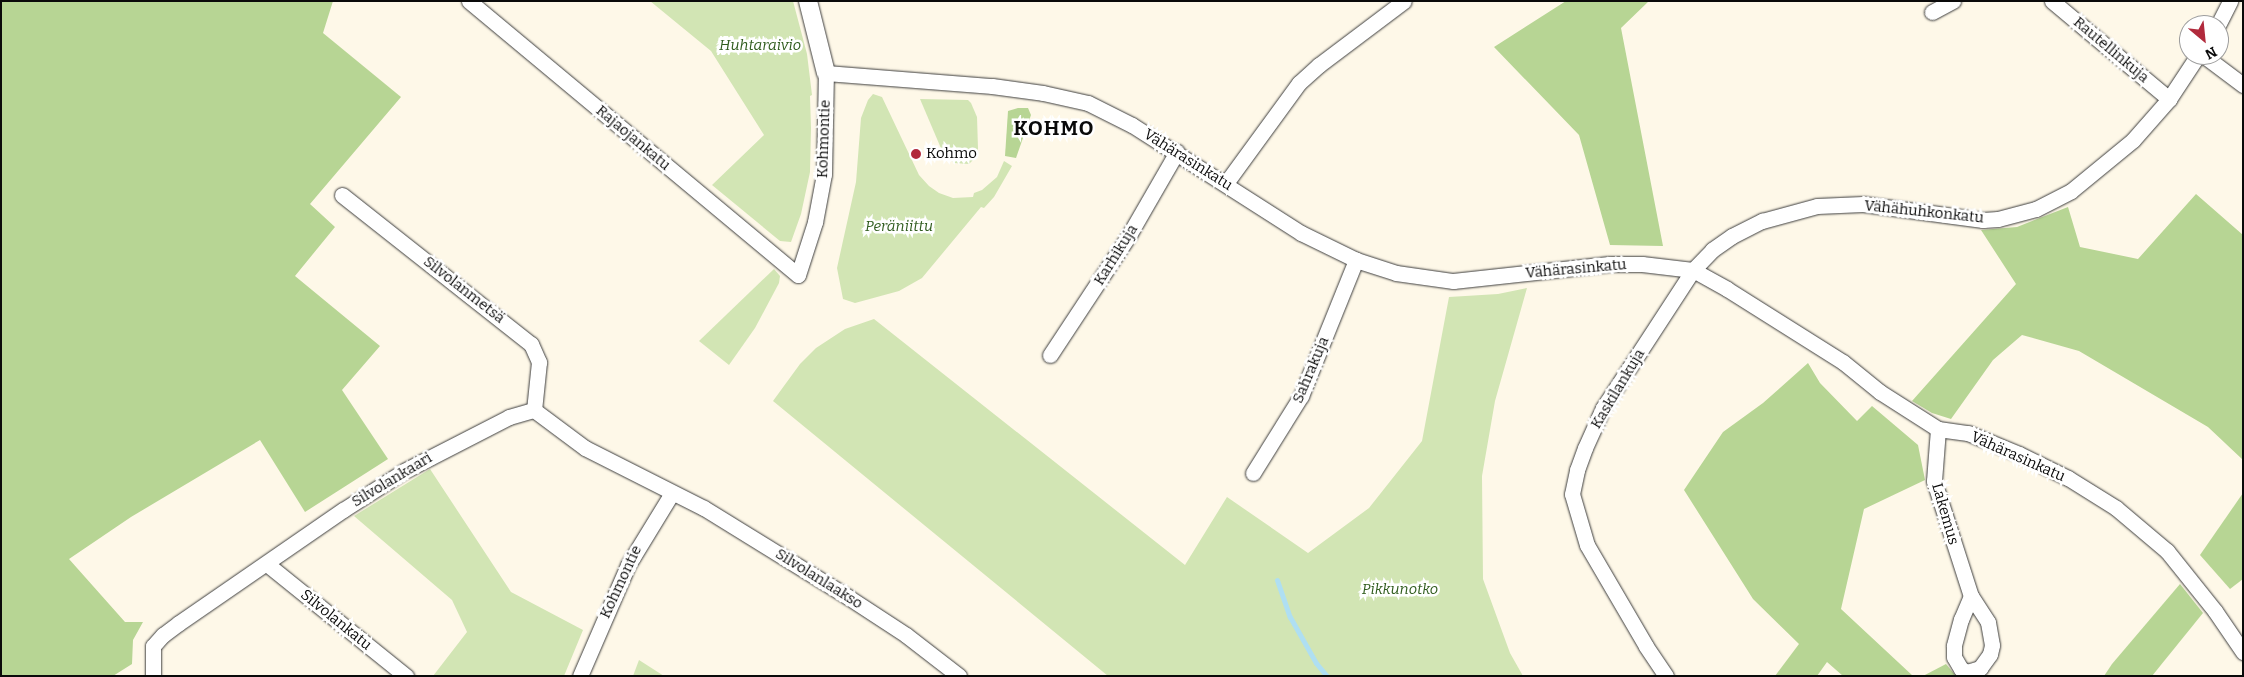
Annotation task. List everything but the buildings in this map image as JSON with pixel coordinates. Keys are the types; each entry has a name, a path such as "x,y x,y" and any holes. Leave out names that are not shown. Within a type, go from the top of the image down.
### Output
{"street":[{"name":"Rajaojankatu","path":"468,1 798,275"},
{"name":"Kohmontie","path":"798,275 815,222 824,174 826,73 808,1"},
{"path":"1226,183 1299,83 1319,65 1404,1"},
{"path":"1932,12 1954,1"},
{"name":"Rautellinkuja","path":"2052,1 2169,99"},
{"path":"2223,15 2230,1"},
{"name":"Vähähuhkonkatu","path":"1693,270 1712,250 1732,236 1762,221 1816,206 1863,204 1983,220 1998,219 2036,209 2071,191 2133,140 2169,99 2191,65"},
{"path":"2217,65 2243,85"},
{"name":"Vähärasinkatu","path":"826,73 992,86 1069,97 1105,110 1226,183 1301,233 1356,260 1396,273 1453,281 1608,264 1642,264 1693,270 1727,289 1843,362 1880,392 1938,429 1968,433 2020,454 2068,478 2116,508 2167,551 2216,611 2243,652"},
{"name":"Karhikuja","path":"1050,355 1129,235 1176,152"},
{"name":"Silvolanmetsä","path":"342,195 531,344 539,362 534,410"},
{"name":"Sahrakuja","path":"1253,473 1288,420 1303,391 1356,260"},
{"name":"Kaskilankuja","path":"1666,676 1646,646 1587,546 1572,494 1582,456 1603,408 1693,270"},
{"path":"534,410 585,448 672,493"},
{"name":"Silvolankaari","path":"153,676 154,646 163,635 343,510 404,471 509,417 534,410"},
{"name":"Lakemus","path":"1938,429 1934,481 1971,596"},
{"name":"Kohmontie","path":"580,676 628,565 672,493"},
{"name":"Silvolanlaakso","path":"672,493 704,508 848,597 906,635 959,676"},
{"name":"Silvolankatu","path":"267,564 406,676"}],"green space":[{"path":"1,1 333,1 323,33 401,97 310,204 335,227 295,276 380,346 342,390 388,459 305,512 260,440 131,517 69,559 125,622 143,622 133,640 132,664 113,676 1,676"},
{"name":"Huhtaraivio","path":"650,1 793,1 807,54 812,95 810,96 810,172 801,214 791,242 780,241 712,185 764,135 711,51"},
{"path":"1566,1 1649,1 1621,28 1663,246 1610,245 1579,135 1494,47"},
{"name":"Peräniittu","path":"873,94 882,97 919,175 939,193 953,198 973,197 974,193 982,190 997,177 1004,161 1012,166 994,197 984,208 981,207 922,278 899,291 855,303 843,299 837,268 856,182 861,118 868,100"},
{"path":"920,99 968,100 971,103 977,117 978,149 974,159 969,164 954,163 943,153"},
{"path":"1028,108 1031,115 1016,158 1005,156 1008,111"},
{"path":"2196,194 2243,235 2243,460 2208,427 2079,351 2022,335 1993,360 1951,419 1932,413 1912,401 2016,284 1981,230 2017,227 2068,207 2080,247 2138,259"},
{"path":"774,269 780,276 779,283 755,328 729,365 699,341"},
{"name":"Pikkunotko","path":"1527,288 1495,401 1482,476 1483,579 1510,653 1523,676 1108,676 773,401 800,364 816,348 845,329 874,319 1185,565 1227,497 1308,553 1369,508 1422,441 1449,297 1498,294"},
{"path":"1808,363 1820,383 1857,421 1872,406 1918,445 1925,480 1864,509 1841,609 1913,676 1843,676 1827,662 1817,676 1775,676 1799,644 1753,599 1684,490 1723,432 1763,403"},
{"path":"430,469 511,592 583,630 564,676 433,676 467,632 452,600 354,516"},
{"path":"2243,493 2243,579 2230,589 2200,555"},
{"path":"2180,584 2203,613 2152,676 2104,676 2112,664"},
{"path":"639,660 664,676 633,676"},
{"path":"1946,664 1956,676 1923,676"}],"waterway":[{"name":"Pikkunotko","path":"1277,580 1290,617 1316,663 1327,676"}],"place":[{"name":"Kohmo","path":"916,154"}],"district":[{"name":"KOHMO","path":"1054,128"}]}
